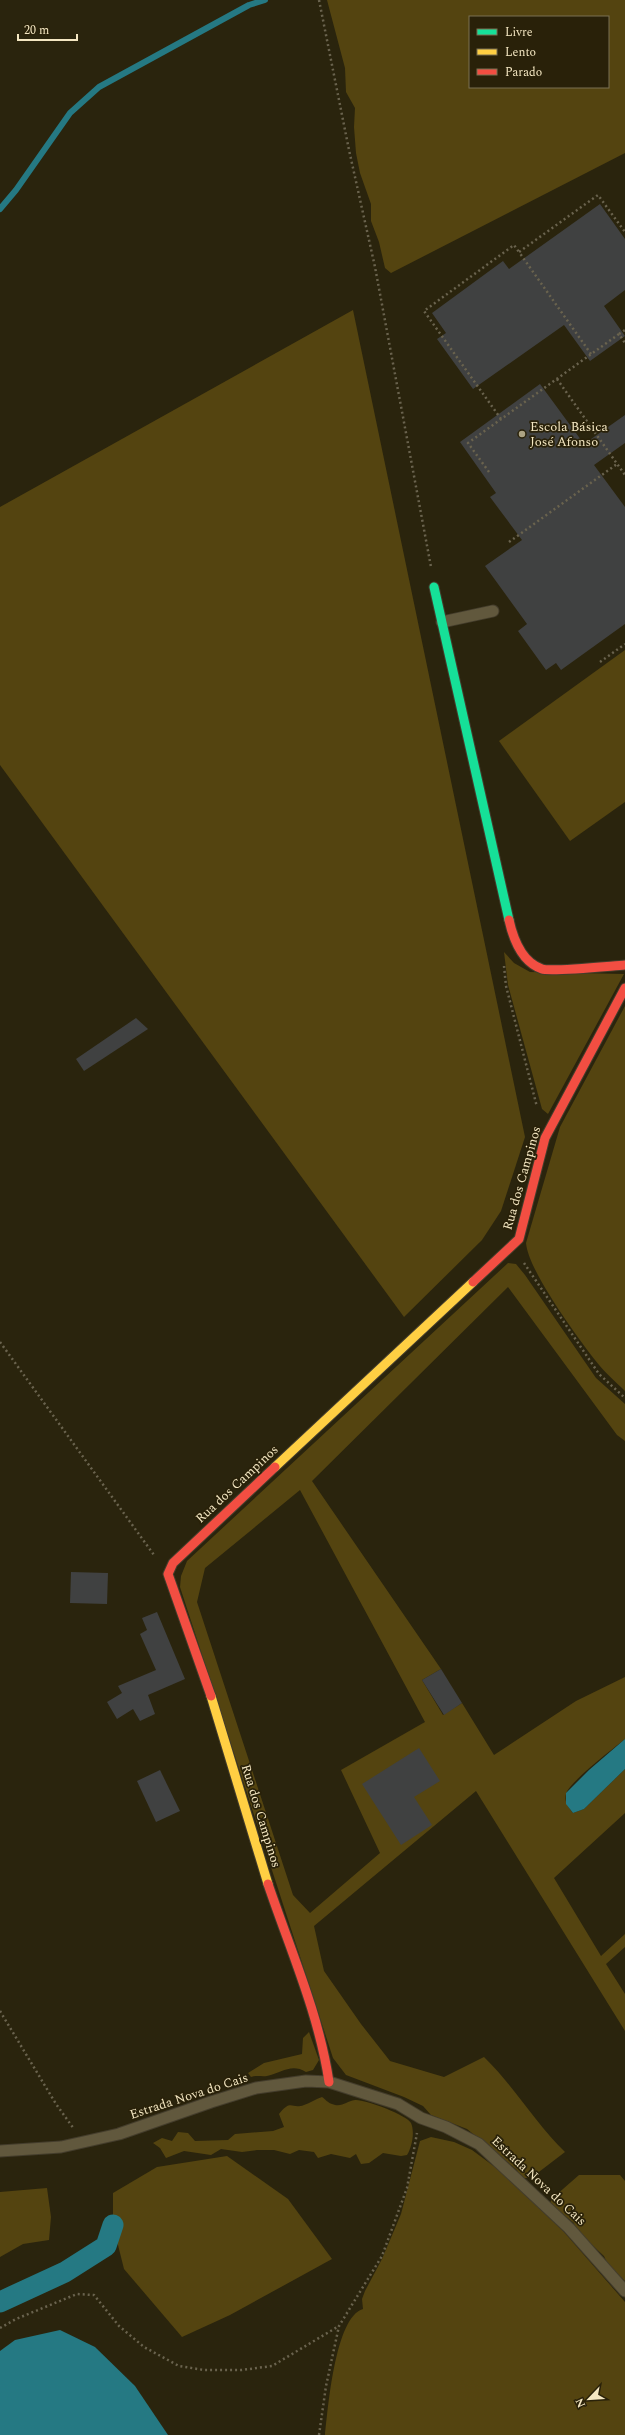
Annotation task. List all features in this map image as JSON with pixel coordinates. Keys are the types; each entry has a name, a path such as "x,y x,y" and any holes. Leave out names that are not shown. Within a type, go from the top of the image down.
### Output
{"street":[{"path":"434,588 512,934 523,956 542,969 625,965"},
{"name":"Rua dos Campinos","path":"329,2082 325,2056 316,2026 259,1858 208,1687 172,1590 168,1574 173,1563 196,1540 519,1239 545,1138 551,1124 625,988"}],"lane":[{"path":"442,622 493,611"},
{"name":"Estrada Nova do Cais","path":"0,2151 61,2147 119,2134 256,2088 306,2080 329,2082 398,2104 421,2118 446,2127 479,2144 570,2228 625,2291"}],"path":[{"path":"319,0 400,394 434,588"},
{"path":"519,252 598,195 625,232"},
{"path":"501,419 424,311 514,245 591,354"},
{"path":"489,472 468,443 625,330"},
{"path":"619,334 625,343"},
{"path":"557,379 625,475"},
{"path":"509,542 617,464"},
{"path":"600,662 625,644"},
{"path":"503,964 506,986 538,1109"},
{"path":"512,1246 599,1374 625,1398"},
{"path":"0,1342 168,1574"},
{"path":"0,2011 56,2104 78,2134 81,2143"},
{"path":"319,2435 326,2386 339,2326 382,2256 407,2188 412,2154 421,2118"},
{"path":"0,2328 16,2318 77,2294 94,2295 119,2326 144,2347 179,2366 204,2370 234,2370 272,2366 339,2326"}],"shaded area":[{"path":"327,0 625,0 625,153 391,273 385,268 379,242 371,221 371,204 360,173 356,153 354,127 355,108 346,92 345,68"},
{"path":"353,310 525,1137 501,1211 482,1240 404,1317 0,765 0,507"},
{"path":"625,650 625,802 570,841 499,741"},
{"path":"504,952 514,963 530,972 624,974 548,1114 542,1109 508,985"},
{"path":"625,1006 625,1391 598,1364 554,1303 535,1269 526,1243 560,1127"},
{"path":"508,1263 516,1264 525,1275 596,1378 625,1404 625,1441 617,1435 508,1287 312,1481 441,1669 422,1680 443,1715 462,1703 494,1755 576,1701 625,1677 625,1739 592,1765 575,1782 566,1794 566,1800 573,1813 584,1809 625,1769 625,1813 554,1878 601,1956 625,1934 625,1947 606,1964 625,1994 625,2031 476,1791 314,1926 324,1971 361,2024 390,2061 444,2077 484,2057 495,2068 554,2141 565,2152 531,2178 520,2178 517,2170 467,2129 431,2115 423,2106 404,2097 346,2075 333,2058 180,1587 181,1576 187,1561","holes":["300,1490 425,1722 341,1770 380,1853 310,1913 293,1895 197,1602 205,1568"]},
{"path":"309,2032 319,2060 313,2070 306,2072 296,2068 267,2076 251,2077 248,2073 264,2063 302,2054 303,2038"},
{"path":"322,2097 329,2103 335,2105 360,2100 385,2108 402,2116 411,2123 412,2127 412,2144 409,2152 407,2155 401,2156 383,2153 369,2163 361,2164 356,2154 350,2158 331,2154 318,2158 314,2152 299,2150 290,2154 274,2150 242,2152 221,2149 211,2155 184,2151 166,2158 160,2148 153,2143 162,2138 172,2141 178,2132 188,2133 195,2141 228,2140 235,2134 273,2131 284,2127 279,2114 283,2109 289,2105 300,2106"},
{"path":"431,2137 454,2142 472,2150 503,2173 564,2232 625,2302 625,2435 325,2435 328,2405 339,2346 346,2328 353,2316 363,2309 362,2299 365,2291 382,2259 401,2214 420,2141"},
{"path":"227,2156 288,2199 332,2259 230,2315 182,2337 124,2269 113,2225 113,2193 157,2167"},
{"path":"579,2175 620,2175 625,2181 625,2281 608,2265 604,2256 575,2229 574,2223 550,2204 552,2197"},
{"path":"47,2188 51,2217 49,2240 23,2244 0,2257 0,2192"}],"water":[{"path":"625,1739 625,1769 584,1809 573,1813 566,1804 566,1793 589,1770"},
{"path":"60,2330 95,2347 135,2386 168,2435 0,2435 0,2351 15,2340"}],"building":[{"path":"600,204 625,239 625,290 604,306 625,336 590,361 564,325 473,389 437,339 446,333 432,313 503,261 509,269"},
{"path":"540,384 584,444 625,415 625,443 594,465 625,507 625,624 561,670 556,663 546,670 518,631 527,624 485,566 522,540 490,497 496,493 460,442"},
{"path":"136,1018 148,1029 84,1071 76,1059"},
{"path":"71,1572 108,1573 107,1604 70,1603"},
{"path":"157,1612 185,1679 148,1695 155,1714 140,1721 133,1709 117,1719 107,1702 122,1693 118,1686 156,1670 140,1634 147,1630 142,1618"},
{"path":"441,1669 462,1703 444,1715 422,1680"},
{"path":"419,1748 440,1781 414,1797 432,1825 401,1845 362,1784"},
{"path":"160,1770 180,1811 156,1822 137,1781"}],"waterway":[{"path":"0,209 16,190 70,113 99,87 249,5 265,0"},
{"path":"0,2302 65,2272 106,2246 113,2225"}],"traffic: fast":[{"path":"434,587 509,920"}],"traffic: slow":[{"path":"275,1467 473,1282"},
{"path":"211,1696 268,1884"}],"traffic: jam":[{"path":"509,920 516,942 523,955 535,966 542,969 548,970 625,965"},
{"path":"473,1282 519,1239 545,1138 625,988"},
{"path":"211,1696 168,1574 173,1563 275,1467"},
{"path":"268,1884 311,2007 329,2082"}],"place":[{"name":"Escola Básica José Afonso","path":"522,434"}]}
